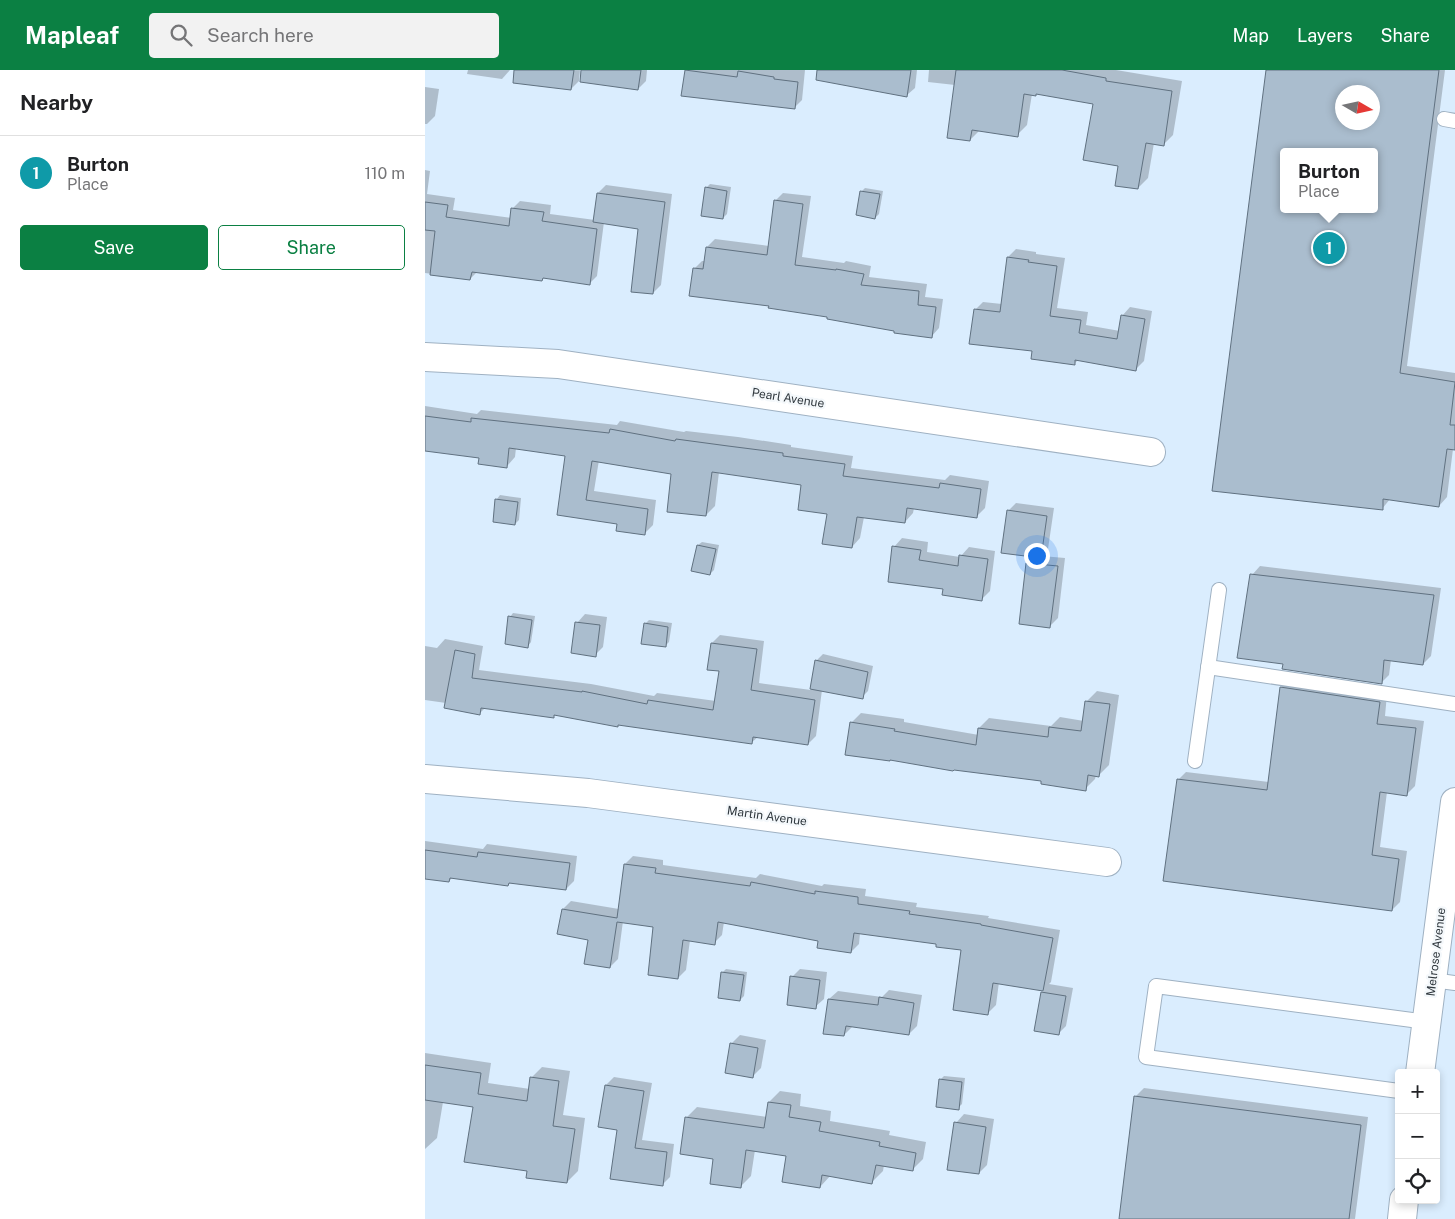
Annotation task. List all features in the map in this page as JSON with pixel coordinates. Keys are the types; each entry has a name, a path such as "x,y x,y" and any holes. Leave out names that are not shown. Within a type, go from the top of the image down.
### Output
{"street":[{"name":"Pearl Avenue","path":"425,358 558,364 1151,452"},
{"name":"Martin Avenue","path":"425,779 588,793 1107,862"},
{"name":"Melrose Avenue","path":"1421,1069 1427,1022 1444,982 1455,802"},
{"path":"1401,1219 1403,1204"}],"lane":[{"path":"1195,761 1219,590"},
{"path":"1208,667 1455,704"},
{"path":"1395,1090 1147,1056 1156,986 1427,1022"}],"building":[{"path":"514,70 574,70 571,90 513,83"},
{"path":"581,70 641,70 638,90 580,82"},
{"path":"685,70 737,77 738,71 798,82 795,109 681,96"},
{"path":"817,70 911,70 907,97 816,80"},
{"path":"956,70 1062,70 1106,78 1106,81 1172,91 1164,146 1146,143 1138,189 1115,186 1118,166 1083,160 1093,104 1036,94 1036,96 1024,94 1018,137 972,130 970,141 947,138"},
{"path":"1266,70 1439,70 1400,373 1455,382 1450,425 1455,425 1455,450 1447,449 1439,507 1383,499 1383,510 1212,491"},
{"path":"705,187 727,191 723,219 701,216"},
{"path":"860,191 880,194 875,219 856,215"},
{"path":"597,193 665,202 653,294 631,292 638,229 593,222"},
{"path":"774,200 803,204 795,265 864,274 861,285 919,291 918,305 936,307 932,338 894,333 894,331 827,319 827,317 768,308 769,306 689,296 693,268 703,269 706,247 767,255"},
{"path":"425,202 448,205 446,217 509,226 511,208 544,212 542,221 597,229 590,285 543,278 542,281 472,272 470,280 430,275 435,231 425,230"},
{"path":"1007,257 1057,266 1050,316 1081,320 1079,333 1117,339 1121,315 1145,319 1136,371 1075,360 1075,365 1031,359 1032,351 969,344 974,309 1000,312"},
{"path":"425,416 471,422 471,418 609,433 610,429 675,441 676,439 783,453 783,456 845,464 843,476 939,488 940,483 981,489 977,518 907,508 905,523 857,517 852,548 822,544 827,514 798,510 801,485 712,472 706,516 667,512 671,474 592,461 586,500 648,509 645,535 616,531 617,524 557,515 565,456 509,448 507,468 478,464 479,458 425,451"},
{"path":"495,499 518,502 515,525 493,522"},
{"path":"1007,510 1047,516 1041,558 1001,553"},
{"path":"697,545 716,549 710,575 691,571"},
{"path":"892,546 921,550 919,560 958,566 959,555 988,559 982,601 942,595 943,589 888,582"},
{"path":"1026,563 1058,566 1050,628 1019,624"},
{"path":"1250,574 1434,595 1423,665 1384,660 1382,684 1282,669 1283,664 1237,658"},
{"path":"508,616 532,620 528,648 505,644"},
{"path":"575,622 600,625 596,657 571,653"},
{"path":"644,623 668,627 666,647 641,644"},
{"path":"711,643 757,649 751,690 815,700 808,745 753,737 752,744 618,725 618,727 554,715 554,718 481,708 480,715 444,708 455,650 475,654 472,678 582,691 647,704 648,700 713,710 719,671 707,670"},
{"path":"815,660 868,672 863,699 810,689"},
{"path":"1280,687 1380,702 1377,724 1416,728 1407,796 1380,792 1372,855 1399,859 1392,911 1163,881 1177,779 1267,790"},
{"path":"1085,701 1110,704 1099,777 1088,775 1086,791 1041,784 1041,781 953,771 890,760 845,755 850,722 976,745 978,728 1048,737 1049,727 1081,731"},
{"path":"425,850 477,857 478,852 570,863 566,890 509,883 508,886 450,878 449,882 425,879"},
{"path":"624,864 656,868 655,873 750,886 751,882 815,894 815,891 858,897 858,904 910,911 909,914 981,924 1053,938 1043,991 993,983 988,1015 953,1010 961,950 936,947 936,944 854,933 851,953 817,948 818,941 718,922 715,945 683,940 678,979 648,975 653,927 617,922 610,968 584,964 588,940 557,934 562,909 617,918"},
{"path":"721,972 744,975 740,1001 718,998"},
{"path":"790,976 820,980 816,1009 787,1005"},
{"path":"1041,992 1066,996 1059,1035 1034,1031"},
{"path":"879,997 914,1003 909,1035 846,1026 844,1036 823,1034 828,999 878,1005"},
{"path":"730,1043 758,1048 753,1078 725,1073"},
{"path":"425,1065 481,1073 478,1094 527,1101 530,1077 559,1081 553,1126 575,1129 567,1183 526,1178 527,1171 464,1162 473,1107 425,1100"},
{"path":"939,1079 962,1082 959,1110 936,1107"},
{"path":"605,1085 644,1091 635,1148 667,1152 663,1186 610,1179 617,1130 598,1127"},
{"path":"1134,1096 1361,1125 1349,1219 1119,1219"},
{"path":"768,1102 791,1105 789,1117 821,1122 819,1131 880,1142 879,1146 916,1153 913,1171 876,1165 872,1184 822,1175 820,1188 782,1182 786,1156 746,1150 741,1188 710,1184 713,1159 680,1154 685,1117 764,1128"},
{"path":"954,1122 986,1127 979,1174 947,1170"}],"place":[{"name":"Burton","path":"1329,248"}]}
